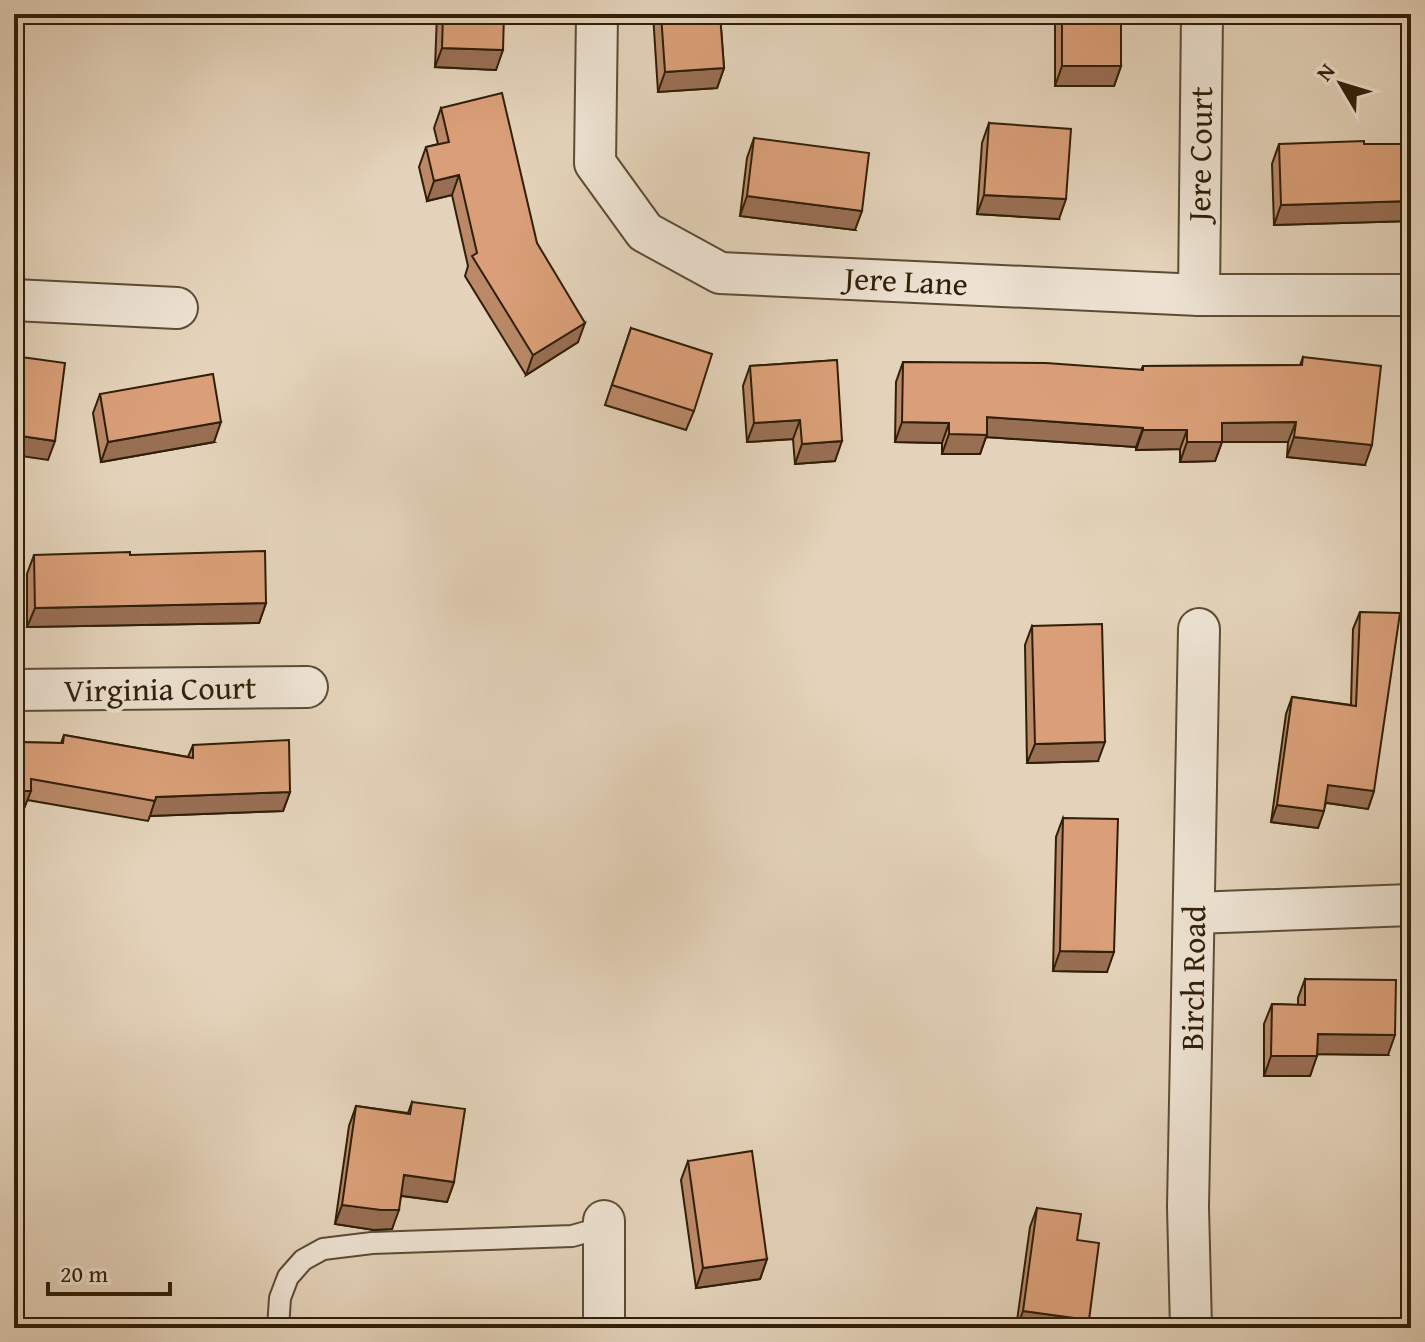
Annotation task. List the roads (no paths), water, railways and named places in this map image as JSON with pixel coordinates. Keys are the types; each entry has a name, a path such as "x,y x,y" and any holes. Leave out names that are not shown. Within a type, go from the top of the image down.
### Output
{"street":[{"name":"Jere Lane","path":"597,14 595,163 645,232 720,273 1199,295 1411,295"},
{"name":"Jere Court","path":"1199,295 1202,14"},
{"path":"14,300 177,308"},
{"name":"Birch Road","path":"1191,1328 1188,1207 1199,629"},
{"name":"Virginia Court","path":"14,690 307,687"},
{"path":"1194,913 1411,905"},
{"path":"604,1221 604,1328"}],"lane":[{"path":"278,1328 280,1298 288,1277 303,1260 323,1249 388,1243 572,1236 590,1231 604,1221"}]}
